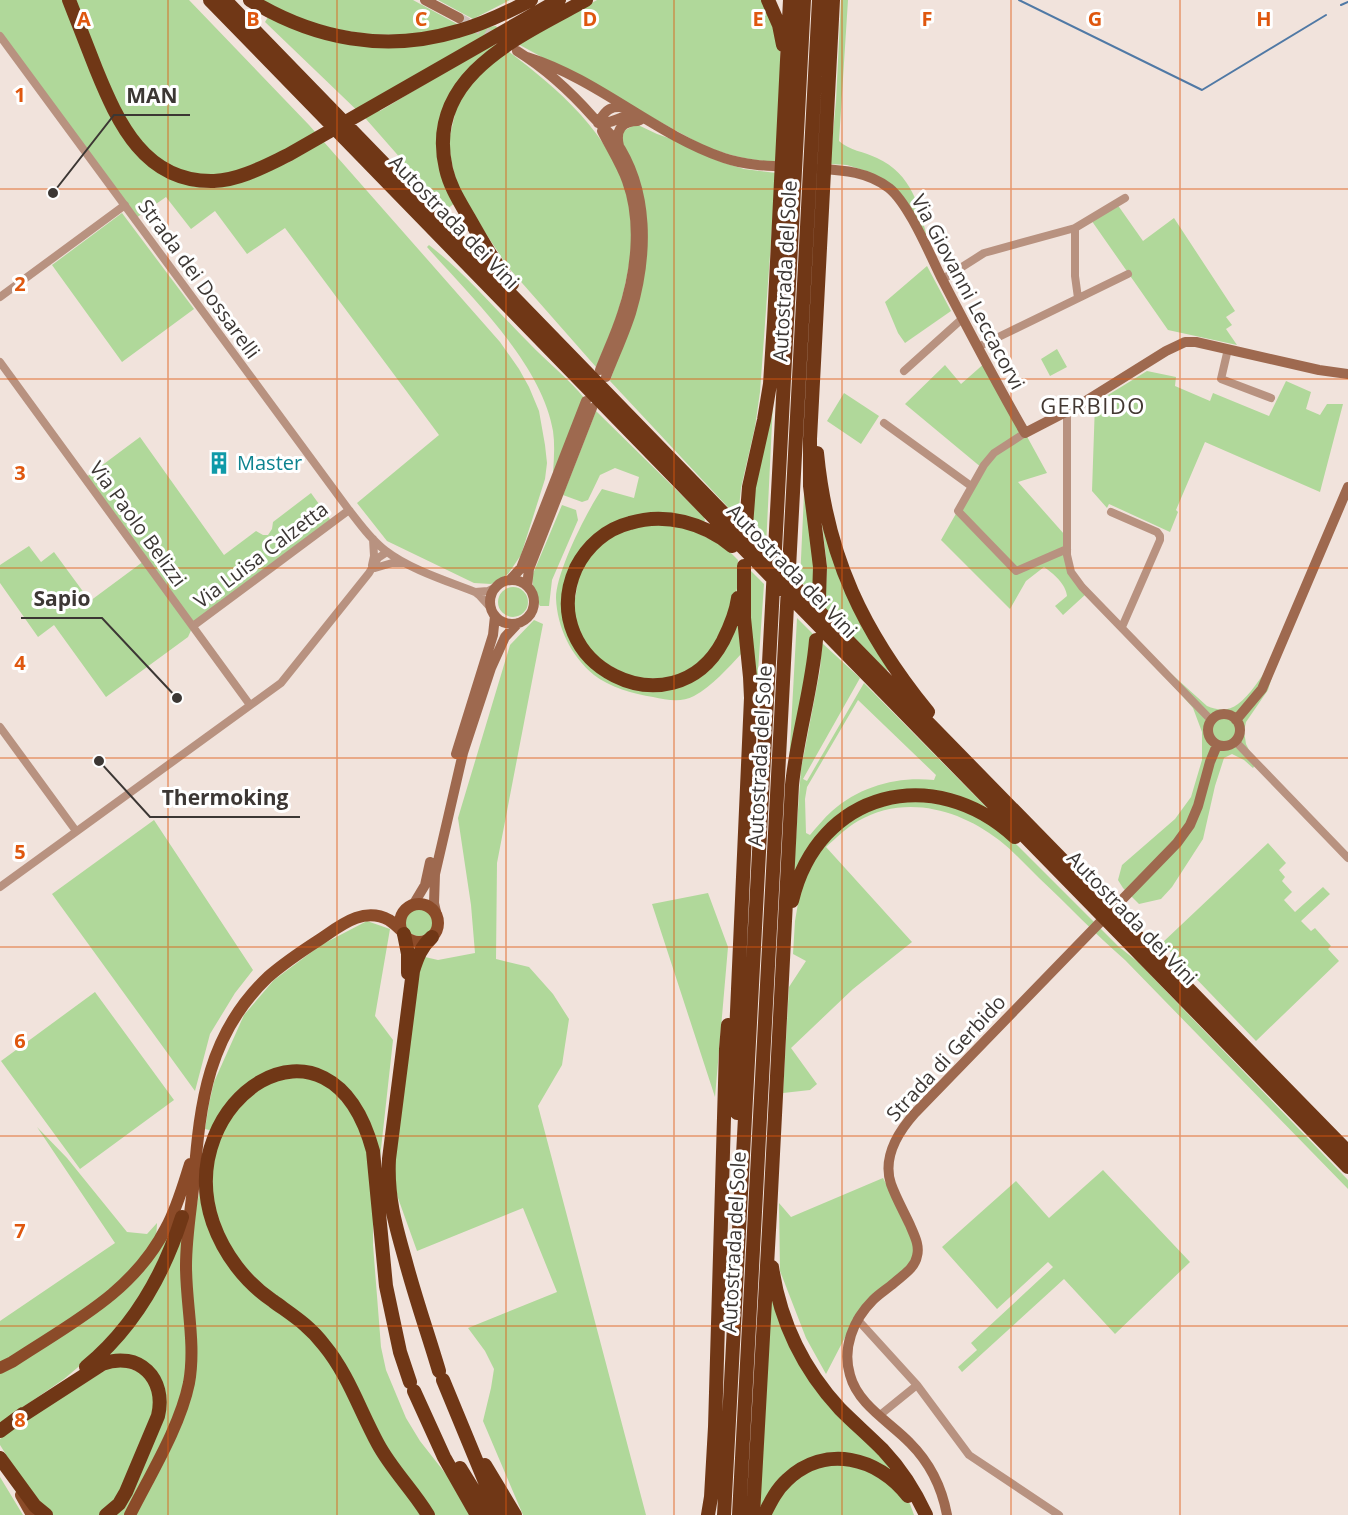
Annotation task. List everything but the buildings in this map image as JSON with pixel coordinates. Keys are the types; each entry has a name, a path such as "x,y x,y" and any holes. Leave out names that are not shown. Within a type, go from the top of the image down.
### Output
{"highway":[{"path":"69,0 104,88 119,120 134,143 154,163 179,175 215,181 250,172 288,155 559,0"},
{"name":"Autostrada dei Vini","path":"210,0 762,565 1006,802 1348,1152"},
{"name":"Autostrada dei Vini","path":"225,0 615,401 762,565"},
{"path":"249,0 281,17 318,32 350,39 399,42 449,33 479,24 524,2"},
{"path":"526,19 572,0"},
{"path":"586,0 510,42 473,72 459,90 450,107 444,127 443,148 446,170 456,196 506,278 568,345 615,401"},
{"path":"768,0 779,25 783,48 785,118"},
{"path":"746,526 750,487 770,384 790,0"},
{"name":"Autostrada del Sole","path":"724,1515 804,0"},
{"name":"Autostrada del Sole","path":"739,1515 819,0"},
{"path":"819,598 819,567 810,476 810,439 832,0"},
{"path":"815,339 817,375 815,422 818,463 828,520 847,582 858,607 892,665 941,727 1006,802"},
{"path":"741,1205 736,1053 751,698 742,565 738,602 720,646 708,662 686,678 660,684 638,684 625,681 597,665 582,648 576,637 569,614 569,595 572,577 581,558 595,542 625,524 649,518 661,518 699,526 720,537 762,565 797,598"},
{"name":"Autostrada dei Vini","path":"797,598 1085,898 1348,1167"},
{"path":"753,1515 794,764 812,681 816,639"},
{"path":"783,978 795,887 805,864 820,841 838,822 860,808 882,799 902,796 937,797 958,802 983,814 1009,831 1042,864 1085,898"},
{"path":"708,1515 716,1406 726,1049 742,877"},
{"path":"380,1218 384,1156 408,970 404,933"},
{"path":"432,937 419,953 413,971 389,1159 388,1185 393,1218 441,1376 501,1515"},
{"path":"428,1515 378,1445 346,1380 326,1346 298,1318 250,1282 235,1264 216,1231 207,1195 207,1177 215,1136 229,1109 244,1092 254,1084 277,1074 301,1071 332,1083 353,1104 369,1137 373,1150 383,1267 400,1352 412,1387 444,1456 477,1515"},
{"path":"770,1212 775,1287 783,1318 800,1354 818,1383 838,1407 891,1459 912,1489 926,1515"},
{"path":"0,1431 83,1370 120,1334 139,1308 160,1272 182,1217"},
{"path":"15,1420 109,1361 132,1362 150,1373 160,1391 161,1404 158,1416 126,1492 119,1504 106,1515"},
{"path":"430,1424 489,1515"},
{"path":"467,1438 515,1515"},
{"path":"0,1459 35,1506 46,1515"},
{"path":"764,1515 776,1493 787,1480 803,1468 834,1460 855,1460 875,1467 893,1480 908,1496 917,1515"}],"main road":[{"path":"182,1217 203,1098 212,1064 227,1031 245,1003 262,983 286,962 349,921 366,914 394,911 417,904 427,905 437,916 438,924 432,937 420,942 409,938 389,920 366,914"},
{"path":"404,933 401,920 403,913 411,906"},
{"path":"0,1368 111,1297 138,1271 155,1248 176,1208 197,1140"},
{"path":"129,1515 175,1425 189,1384 192,1342 186,1268 197,1140"},
{"path":"0,1459 32,1515"}],"street":[{"path":"425,0 459,18"},
{"name":"Strada dei Dossarelli","path":"0,36 349,510 373,539 387,552 405,563 475,592"},
{"path":"517,51 561,84 614,138 631,168 639,191 642,221 639,278 631,312 603,374 630,286 635,230 627,182 598,123"},
{"path":"527,57 552,66 631,109 657,128"},
{"path":"598,123 604,113 611,108 631,109"},
{"path":"598,123 608,123 620,117 630,117 657,128"},
{"path":"620,147 617,134 624,124 636,121 657,128"},
{"name":"Via Giovanni Leccacorvi","path":"657,128 725,159 767,166 851,171 871,177 889,188 896,194 918,230 1025,433"},
{"path":"943,279 984,253 1075,228 1125,198"},
{"path":"0,297 124,205"},
{"path":"1075,228 1075,276 1078,298"},
{"path":"978,347 1128,274"},
{"path":"904,371 963,318"},
{"path":"1067,549 1016,571 958,511 984,465 994,453 1025,433 1081,404 1166,351 1185,342 1196,342 1319,370 1348,374"},
{"path":"1228,349 1221,379 1271,398"},
{"name":"Via Paolo Belizzi","path":"0,362 250,705"},
{"path":"475,592 488,591 510,580 521,568 589,404 529,569 527,586"},
{"path":"1067,411 1067,555 1071,572 1082,587 1211,720"},
{"path":"884,423 971,486"},
{"path":"1236,720 1262,688 1348,487"},
{"name":"Via Luisa Calzetta","path":"193,626 349,510"},
{"path":"1111,512 1157,532 1160,536 1122,627"},
{"path":"372,569 373,539"},
{"path":"0,887 281,683 372,569 382,562 387,552"},
{"path":"372,569 392,563 405,563"},
{"path":"475,592 506,623 518,623 530,615 534,606 533,597 522,582 510,580"},
{"path":"411,906 425,885 460,737 494,630 490,600 494,588"},
{"path":"437,916 434,903 435,874 463,753 491,668 505,637 518,623"},
{"path":"1221,714 1227,714 1236,720 1240,731 1239,736 1230,745 1217,745 1209,736 1211,720 1221,714"},
{"path":"0,727 76,831"},
{"path":"1235,741 1348,858"},
{"name":"Strada di Gerbido","path":"857,1319 873,1300 911,1269 917,1259 916,1238 891,1182 892,1148 900,1131 925,1102 1178,843 1191,825 1217,745"},
{"path":"947,1515 941,1492 925,1461 910,1443 860,1396 850,1377 847,1356 857,1319 917,1385 969,1455 1059,1515"},
{"path":"880,1416 917,1385"}],"green space":[{"path":"0,0 63,0 116,126 126,142 143,161 176,181 196,187 215,188 233,184 292,161 287,150 223,177 178,171 152,155 123,117 74,0 189,0 309,125 500,342 529,387 539,411 547,463 545,479 521,555 508,574 491,584 474,583 387,541 357,503 439,435 285,228 247,254 215,211 191,229 166,197 136,218 0,40"},
{"path":"259,0 413,0 459,25 421,33 366,34 310,22"},
{"path":"438,0 510,0 473,19"},
{"path":"597,0 763,0 780,47 776,162 739,157 704,146 518,44"},
{"path":"841,0 848,0 839,141 852,149 877,158 899,173 918,204 928,242 907,203 869,172 847,165 830,164"},
{"path":"268,17 345,43 496,26 498,29 372,100 380,111 483,49 506,41 445,108 456,202 446,210 366,119 265,22"},
{"path":"508,51 564,97 596,133 610,153 628,198 632,227 628,272 617,315 596,367 508,267 457,187 448,144 459,97 498,56"},
{"path":"636,124 721,162 744,169 776,173 760,392 755,427 741,488 738,518 610,381 641,286 620,141 622,132"},
{"path":"1117,204 1143,241 1174,218 1235,311 1226,317 1232,325 1226,329 1237,345 1168,330 1089,217"},
{"path":"122,213 194,309 122,362 52,265"},
{"path":"429,245 468,280 585,399 553,473 553,431 546,406 535,381 502,333 427,247"},
{"path":"927,266 951,311 905,343 898,333 885,302"},
{"path":"1057,349 1067,367 1050,376 1041,359"},
{"path":"986,362 1047,473 1018,482 1064,534 1065,556 1086,594 1063,615 1055,606 1067,596 1066,592 1058,579 1044,567 1026,581 1010,609 941,540 982,468 905,404 945,365 961,384"},
{"path":"1147,371 1176,377 1175,386 1210,401 1213,393 1269,416 1286,381 1311,392 1306,409 1320,415 1327,404 1343,404 1320,492 1205,442 1176,510 1178,512 1170,532 1109,504 1107,508 1092,491 1095,403"},
{"path":"844,393 879,416 861,444 827,421"},
{"path":"773,403 766,547 749,530 752,500"},
{"path":"596,411 704,517 705,521 607,528 567,586 585,656 649,687 712,665 725,649 741,618 742,653 713,682 689,698 663,699 630,692 607,683 594,675 578,659 562,630 557,609 557,587 567,558 588,512 602,489 634,498 639,477 615,468 600,475 588,500 582,502 563,495"},
{"path":"140,437 224,555 256,531 268,535 273,522 311,493 332,522 193,626 188,637 106,697 54,625 38,637 0,583 0,565 29,546 41,562 54,552 90,601 144,561 85,478"},
{"path":"805,472 812,531 815,596 800,581"},
{"path":"562,505 576,510 578,520 552,580 549,606 540,606 534,596 532,576"},
{"path":"821,515 840,581 855,613 888,669 887,671 825,608 827,566"},
{"path":"638,524 681,525 724,546 738,560 734,605 709,656 675,678 634,679 595,657 580,636 573,610 581,565 604,539"},
{"path":"749,569 764,584 757,686 750,621"},
{"path":"513,587 524,591 528,602 524,613 513,617 502,613 498,602 502,591"},
{"path":"797,618 813,634 811,662 789,765"},
{"path":"534,620 543,624 497,863 496,959 529,967 553,994 569,1019 562,1065 538,1106 646,1515 523,1515 483,1421 494,1369 485,1351 468,1328 557,1292 523,1208 417,1251 393,1177 420,966 425,957 438,960 475,953 471,905 458,818 510,645"},
{"path":"1127,634 1207,706 1215,709 1231,708 1244,699 1281,648 1268,690 1246,722 1244,731 1246,744 1256,764 1253,768 1232,754 1224,758 1203,839 1172,887 1161,899 1139,904 1118,880 1122,865 1175,819 1191,797 1202,760 1202,732 1193,708"},
{"path":"822,643 860,678 803,779 807,781 864,683 992,813 950,797 863,803 793,878 801,769 820,670","holes":["858,700 936,775 934,780 893,781 867,789 843,802 810,835 806,833 807,787"]},
{"path":"931,800 977,815 1018,846 1118,946 1138,962 1348,1180 1348,1189 1125,960 1009,849 967,820 931,809 894,808 876,813 858,821 826,847 912,942 853,989 791,1048 817,1084 810,1090 783,1093 789,987 806,961 793,954 795,921 801,886 812,861 844,823 884,803"},
{"path":"154,820 253,970 235,993 210,1034 195,1091 52,894"},
{"path":"1268,843 1286,863 1279,870 1285,877 1282,881 1292,892 1284,900 1295,912 1323,887 1330,894 1301,921 1311,931 1315,928 1331,946 1328,949 1339,961 1256,1041 1162,943"},
{"path":"708,893 728,947 715,1097 652,904"},
{"path":"419,908 429,912 433,922 429,932 419,936 409,932 405,922 409,912"},
{"path":"367,921 390,929 375,1016 393,1040 380,1158 362,1109 345,1087 323,1073 252,1080 235,1096 214,1131 205,1129 214,1082 244,1015 274,980 321,945"},
{"path":"95,992 174,1100 80,1169 1,1061"},
{"path":"282,1075 324,1080 361,1124 373,1180 373,1245 381,1347 386,1370 406,1418 472,1515 431,1515 398,1470 346,1371 263,1289 228,1248 211,1204 214,1148 238,1102"},
{"path":"37,1127 67,1158 127,1232 147,1234 157,1223 156,1240 114,1290 0,1364 0,1321 115,1243"},
{"path":"1103,1170 1190,1262 1115,1334 1064,1279 962,1372 958,1367 977,1350 971,1343 1053,1267 1048,1262 997,1309 942,1247 1016,1181 1049,1218"},
{"path":"203,1174 212,1233 321,1345 424,1515 134,1515 185,1407 192,1229"},
{"path":"883,1178 916,1239 917,1258 855,1318 826,1374 806,1338 780,1271 779,1203 791,1217"},
{"path":"175,1223 159,1264 125,1319 83,1363 64,1379 0,1423 0,1372 104,1305"},
{"path":"183,1230 187,1376 174,1419 126,1515 112,1515 160,1422 158,1377 107,1355"},
{"path":"770,1289 787,1334 907,1485 889,1471 821,1458 757,1515"},
{"path":"115,1364 146,1374 157,1403 122,1494 99,1515 53,1515 46,1511 19,1475 0,1445 0,1439"},
{"path":"856,1463 901,1492 910,1504 914,1515 767,1515 782,1489 813,1467"},
{"path":"0,1477 23,1515 0,1515"}],"waterway":[{"path":"1019,0 1202,90 1326,15"},
{"path":"1341,5 1348,2"}],"tunnel":[{"path":"459,18 499,40"}],"place":[{"name":"MAN","path":"53,193"},
{"name":"Master","path":"219,463"},
{"name":"Sapio","path":"177,698"},
{"name":"Thermoking","path":"99,761"}],"district":[{"name":"GERBIDO","path":"1093,406"}]}
